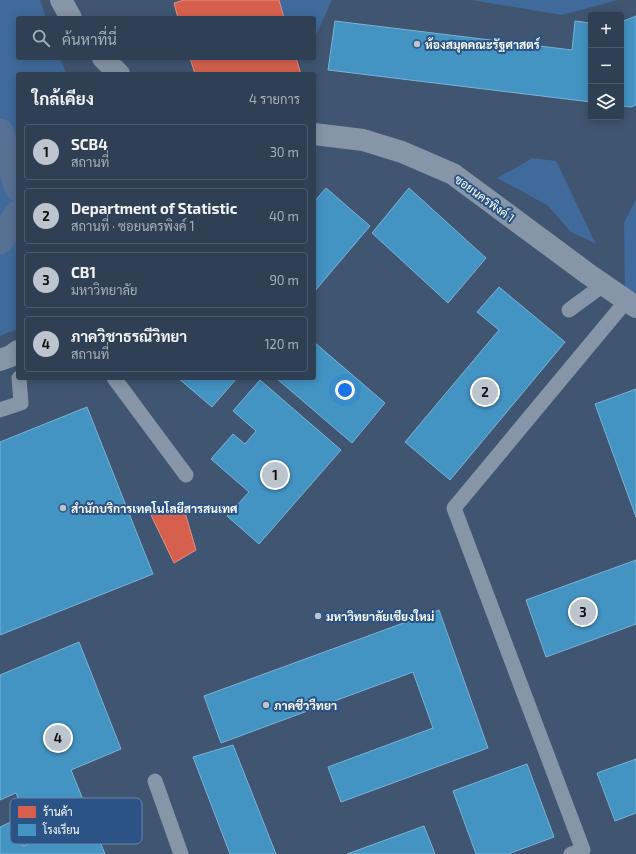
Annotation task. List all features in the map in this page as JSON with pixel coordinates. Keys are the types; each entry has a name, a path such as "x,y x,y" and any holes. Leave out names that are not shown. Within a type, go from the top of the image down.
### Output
{"street":[{"path":"60,0 70,16"},
{"path":"95,60 102,72"},
{"path":"105,60 117,72"},
{"name":"ซอยนครพิงค์ 1","path":"316,134 364,140 402,152 453,174 588,274 633,303"}],"lane":[{"path":"569,310 603,285 633,303 454,508 580,853"},
{"path":"0,410 21,403 19,380"},
{"path":"115,380 186,475"},
{"path":"155,781 182,854"}],"shaded area":[{"path":"0,0 40,0 45,16 16,16 16,60 61,60 65,72 16,72 16,330 0,336"},
{"path":"279,0 332,0 316,35 316,16 283,16"},
{"path":"471,0 618,0 562,15"},
{"path":"533,158 556,161 596,244 571,232 547,205 497,178"},
{"path":"636,199 636,295 625,288 624,223"}],"building: ร้านค้า":[{"path":"184,0 279,0 283,16 177,16 174,3"},
{"path":"191,60 297,60 300,72 194,72"},
{"path":"182,502 196,550 174,563 151,515"}],"building: โรงเรียน":[{"path":"636,16 636,105 631,107 624,106 624,21"},
{"path":"335,21 572,50 575,21 588,23 588,102 328,70"},
{"path":"326,188 370,226 316,290 316,200"},
{"path":"409,188 486,258 448,303 372,233"},
{"path":"499,287 565,342 450,480 405,442 499,330 477,312"},
{"path":"316,344 385,403 352,443 278,380 316,380"},
{"path":"180,380 235,380 212,407"},
{"path":"260,380 341,450 259,544 227,516 249,492 211,459 233,434 245,444 256,431 233,411"},
{"path":"636,389 636,517 595,404"},
{"name":"สำนักบริการเทคโนโลยีสารสนเทศ","path":"87,407 153,574 0,635 0,442"},
{"path":"636,560 636,624 546,657 526,600"},
{"name":"ภาคชีววืทยา","path":"439,610 488,748 341,802 328,767 433,728 413,672 221,743 204,696"},
{"path":"79,642 121,749 71,770 82,798 18,798 16,793 0,800 0,675"},
{"path":"233,745 276,854 230,854 193,757"},
{"path":"636,759 636,813 615,821 597,773"},
{"path":"527,764 554,837 508,854 476,854 453,791"},
{"path":"10,822 10,844 22,844 23,846 28,844 101,844 105,854 0,854 0,827"},
{"path":"424,826 435,854 347,854"}],"waterway":[{"path":"0,132 16,182"},
{"path":"0,241 16,217"}],"place":[{"name":"ห้องสมุดคณะรัฐศาสตร์","path":"417,44"},
{"name":"Department of Statistic","path":"485,392"},
{"name":"SCB4","path":"275,475"},
{"name":"สำนักบริการเทคโนโลยีสารสนเทศ","path":"63,508"},
{"name":"CB1","path":"583,612"},
{"name":"มหาวิทยาลัยเชียงใหม่","path":"318,616"},
{"name":"ภาคชีววืทยา","path":"266,705"},
{"name":"ภาควิชาธรณีวิทยา","path":"58,738"}]}
